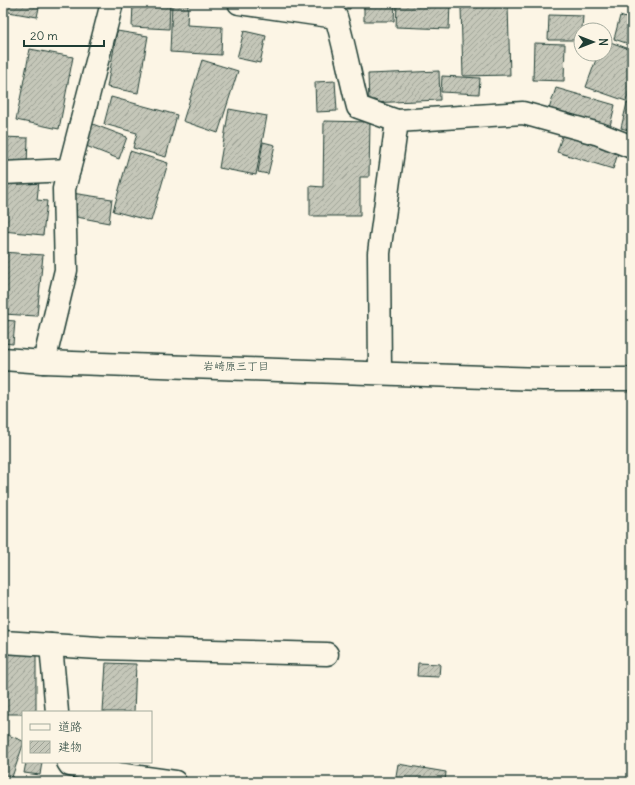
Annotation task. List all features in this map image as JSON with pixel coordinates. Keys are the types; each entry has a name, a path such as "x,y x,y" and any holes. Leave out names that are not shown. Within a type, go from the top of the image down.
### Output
{"street":[{"path":"44,362 66,270 64,190 112,3"},
{"path":"239,3 336,17 346,51 358,107 397,121 523,113 599,134 632,147"},
{"path":"380,373 379,253 397,121"},
{"path":"3,173 69,170"},
{"path":"3,359 44,362 543,379 632,379"},
{"path":"3,642 99,648 327,654"},
{"path":"52,645 57,711"},
{"path":"69,763 70,765 103,772 175,782"}],"building":[{"path":"3,3 40,3 37,17 3,11"},
{"path":"133,3 170,3 169,29 132,27"},
{"path":"172,3 188,4 187,25 222,27 221,55 170,52"},
{"path":"305,3 350,3 350,9 304,8"},
{"path":"364,3 395,3 394,21 364,21"},
{"path":"397,3 450,3 449,29 396,27"},
{"path":"560,3 604,3 604,6 560,5"},
{"path":"508,6 510,75 463,76 461,7"},
{"path":"549,15 583,16 582,22 573,22 573,40 548,40"},
{"path":"620,16 632,20 632,45 614,39"},
{"path":"117,31 148,36 138,93 107,87"},
{"path":"244,31 266,36 260,63 237,58"},
{"path":"534,43 565,44 564,81 533,80"},
{"path":"613,43 632,50 632,84 626,101 586,87 595,62 613,62"},
{"path":"30,49 73,57 59,129 16,120"},
{"path":"202,60 238,71 218,133 183,121"},
{"path":"439,71 440,100 369,103 368,74"},
{"path":"442,76 480,78 479,94 441,92"},
{"path":"335,81 337,111 316,112 315,82"},
{"path":"556,88 615,105 610,126 549,109"},
{"path":"111,97 177,115 166,157 133,148 137,133 104,124"},
{"path":"627,103 632,104 632,131 621,128"},
{"path":"229,109 267,116 256,175 219,168"},
{"path":"324,121 370,122 369,177 360,177 360,216 310,216 310,186 323,187"},
{"path":"90,123 127,137 119,159 81,144"},
{"path":"565,127 621,144 613,169 557,152"},
{"path":"3,137 28,138 27,166 3,165"},
{"path":"263,142 275,145 268,174 258,172"},
{"path":"130,151 168,163 151,221 113,211"},
{"path":"3,178 39,181 37,200 47,201 43,235 3,231"},
{"path":"65,192 112,199 109,223 66,215"},
{"path":"3,252 43,255 37,316 3,314"},
{"path":"3,320 15,321 13,344 3,343"},
{"path":"3,648 36,648 36,711 22,711 22,714 3,714"},
{"path":"106,663 136,664 134,711 103,711"},
{"path":"418,663 440,664 439,677 417,676"},
{"path":"3,733 22,741 22,748 12,777 3,774"},
{"path":"26,763 42,763 40,775 24,773"},
{"path":"398,764 446,772 445,782 395,782"},
{"path":"3,778 21,781 21,782 3,782"}],"district":[{"name":"岩崎原三丁目","path":"236,366"}]}
